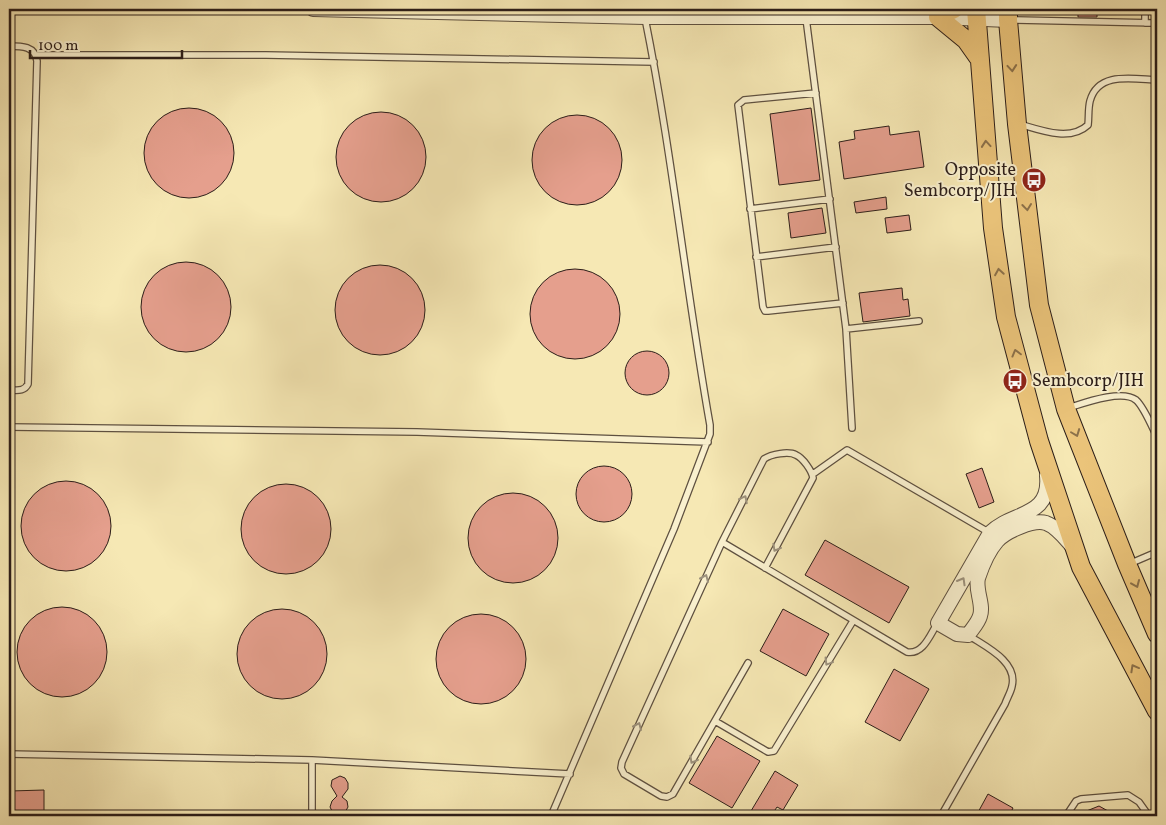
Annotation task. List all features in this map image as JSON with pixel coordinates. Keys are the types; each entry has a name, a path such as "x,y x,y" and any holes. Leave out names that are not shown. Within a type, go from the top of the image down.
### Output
{"main road":[{"path":"946,13 978,57"},
{"path":"975,13 993,228 1006,317 1046,463 1085,576 1157,711"},
{"path":"1008,14 1017,124 1039,305 1066,409 1127,564 1157,634"}],"street":[{"path":"313,9 540,11 644,17 777,13 806,17 946,13 1008,14"},
{"path":"1046,463 1048,490 1038,505 1030,512 998,527 990,533 938,623 957,634 968,635 980,616 978,576 998,540 1021,526 1036,522 1046,523 1056,528 1074,547"}],"lane":[{"path":"1145,9 1145,23"},
{"path":"1008,14 1157,23"},
{"path":"551,816 674,529 708,442 710,425 695,342 654,62 644,17"},
{"path":"806,17 846,329 852,428"},
{"path":"9,46 22,46 33,50 36,55 28,384 20,390 9,390"},
{"path":"36,55 256,55 654,62"},
{"path":"1017,124 1069,134 1082,131 1088,125 1090,102 1094,92 1104,82 1112,79 1157,80"},
{"path":"816,93 744,100 739,103 738,108 762,307 766,311 843,303"},
{"path":"750,209 830,199"},
{"path":"756,257 836,248"},
{"path":"846,329 919,321"},
{"path":"1066,409 1090,401 1116,396 1128,396 1137,401 1157,437"},
{"path":"9,426 417,432 708,442"},
{"path":"813,474 847,450 990,533"},
{"path":"748,663 675,792 670,796 661,796 624,774 621,768 622,762 722,542 764,459 768,456 794,454 798,456 813,474 812,482 765,568"},
{"path":"722,542 907,652 912,653 921,648 938,623"},
{"path":"1127,564 1157,552"},
{"path":"715,721 768,752 774,751 853,621"},
{"path":"941,816 1005,704 1013,684 1008,665 999,656 968,635"},
{"path":"9,754 312,760 570,774"},
{"path":"312,760 312,816"},
{"path":"1066,816 1076,801 1081,799 1128,795 1139,802 1149,816"}],"building":[{"path":"1078,9 1097,9 1097,17 1078,17"},
{"path":"189,108 206,111 221,121 231,136 234,153 231,170 221,185 206,195 189,198 172,195 157,185 147,170 144,153 147,136 157,121 172,111"},
{"path":"811,108 820,180 779,185 770,114"},
{"path":"381,112 398,115 413,125 423,140 426,157 423,174 413,189 398,199 381,202 364,199 349,189 339,174 336,157 339,140 349,125 364,115"},
{"path":"577,115 594,118 609,128 619,143 622,160 619,177 609,192 594,202 577,205 560,202 545,192 535,177 532,160 535,143 545,128 560,118"},
{"path":"889,126 890,135 919,131 924,167 844,179 839,142 855,139 854,131"},
{"path":"886,197 887,209 856,213 854,202"},
{"path":"822,208 826,233 791,238 788,213"},
{"path":"909,215 911,230 887,233 885,218"},
{"path":"186,262 203,265 218,275 228,290 231,307 228,324 218,339 203,349 186,352 169,349 154,339 144,324 141,307 144,290 154,275 169,265"},
{"path":"380,265 397,268 412,278 422,293 425,310 422,327 412,342 397,352 380,355 363,352 348,342 338,327 335,310 338,293 348,278 363,268"},
{"path":"575,269 592,272 607,282 617,297 620,314 617,331 607,346 592,356 575,359 558,356 543,346 533,331 530,314 533,297 543,282 558,272"},
{"path":"902,288 903,300 908,299 910,316 863,322 859,293"},
{"path":"651,351 663,357 668,364 668,382 663,389 656,394 643,395 635,392 628,385 625,369 628,361 635,354"},
{"path":"598,466 610,466 620,470 628,478 632,494 628,510 620,518 610,522 598,522 588,518 580,510 576,500 576,488 580,478 588,470"},
{"path":"982,468 994,502 979,508 966,474"},
{"path":"66,481 83,484 98,494 108,509 111,526 108,543 98,558 83,568 66,571 49,568 34,558 24,543 21,526 24,509 34,494 49,484"},
{"path":"286,484 303,487 318,497 328,512 331,529 328,546 318,561 303,571 286,574 269,571 254,561 244,546 241,529 244,512 254,497 269,487"},
{"path":"513,493 530,496 545,506 555,521 558,538 555,555 545,570 530,580 513,583 496,580 481,570 471,555 468,538 471,521 481,506 496,496"},
{"path":"825,540 909,587 889,623 805,575"},
{"path":"62,607 79,610 94,620 104,635 107,652 104,669 94,684 79,694 62,697 45,694 30,684 20,669 17,652 20,635 30,620 45,610"},
{"path":"282,609 299,612 314,622 324,637 327,654 324,671 314,686 299,696 282,699 265,696 250,686 240,671 237,654 240,637 250,622 265,612"},
{"path":"783,609 829,634 806,676 760,651"},
{"path":"481,614 498,617 513,627 523,642 526,659 523,676 513,691 498,701 481,704 464,701 449,691 439,676 436,659 439,642 449,627 464,617"},
{"path":"894,669 929,689 900,741 865,722"},
{"path":"717,736 760,761 732,808 689,783"},
{"path":"775,771 798,785 783,810 777,807 771,816 748,816"},
{"path":"340,776 345,778 348,783 348,789 342,797 347,801 348,807 344,814 338,815 333,813 330,807 332,801 337,796 331,786 332,780"},
{"path":"44,790 44,816 10,816 10,791"},
{"path":"988,794 1013,808 1009,816 976,816"},
{"path":"1099,806 1117,816 1074,816"}],"place":[{"name":"Opposite Sembcorp/JIH","path":"1034,180"},
{"name":"Sembcorp/JIH","path":"1015,381"}]}
